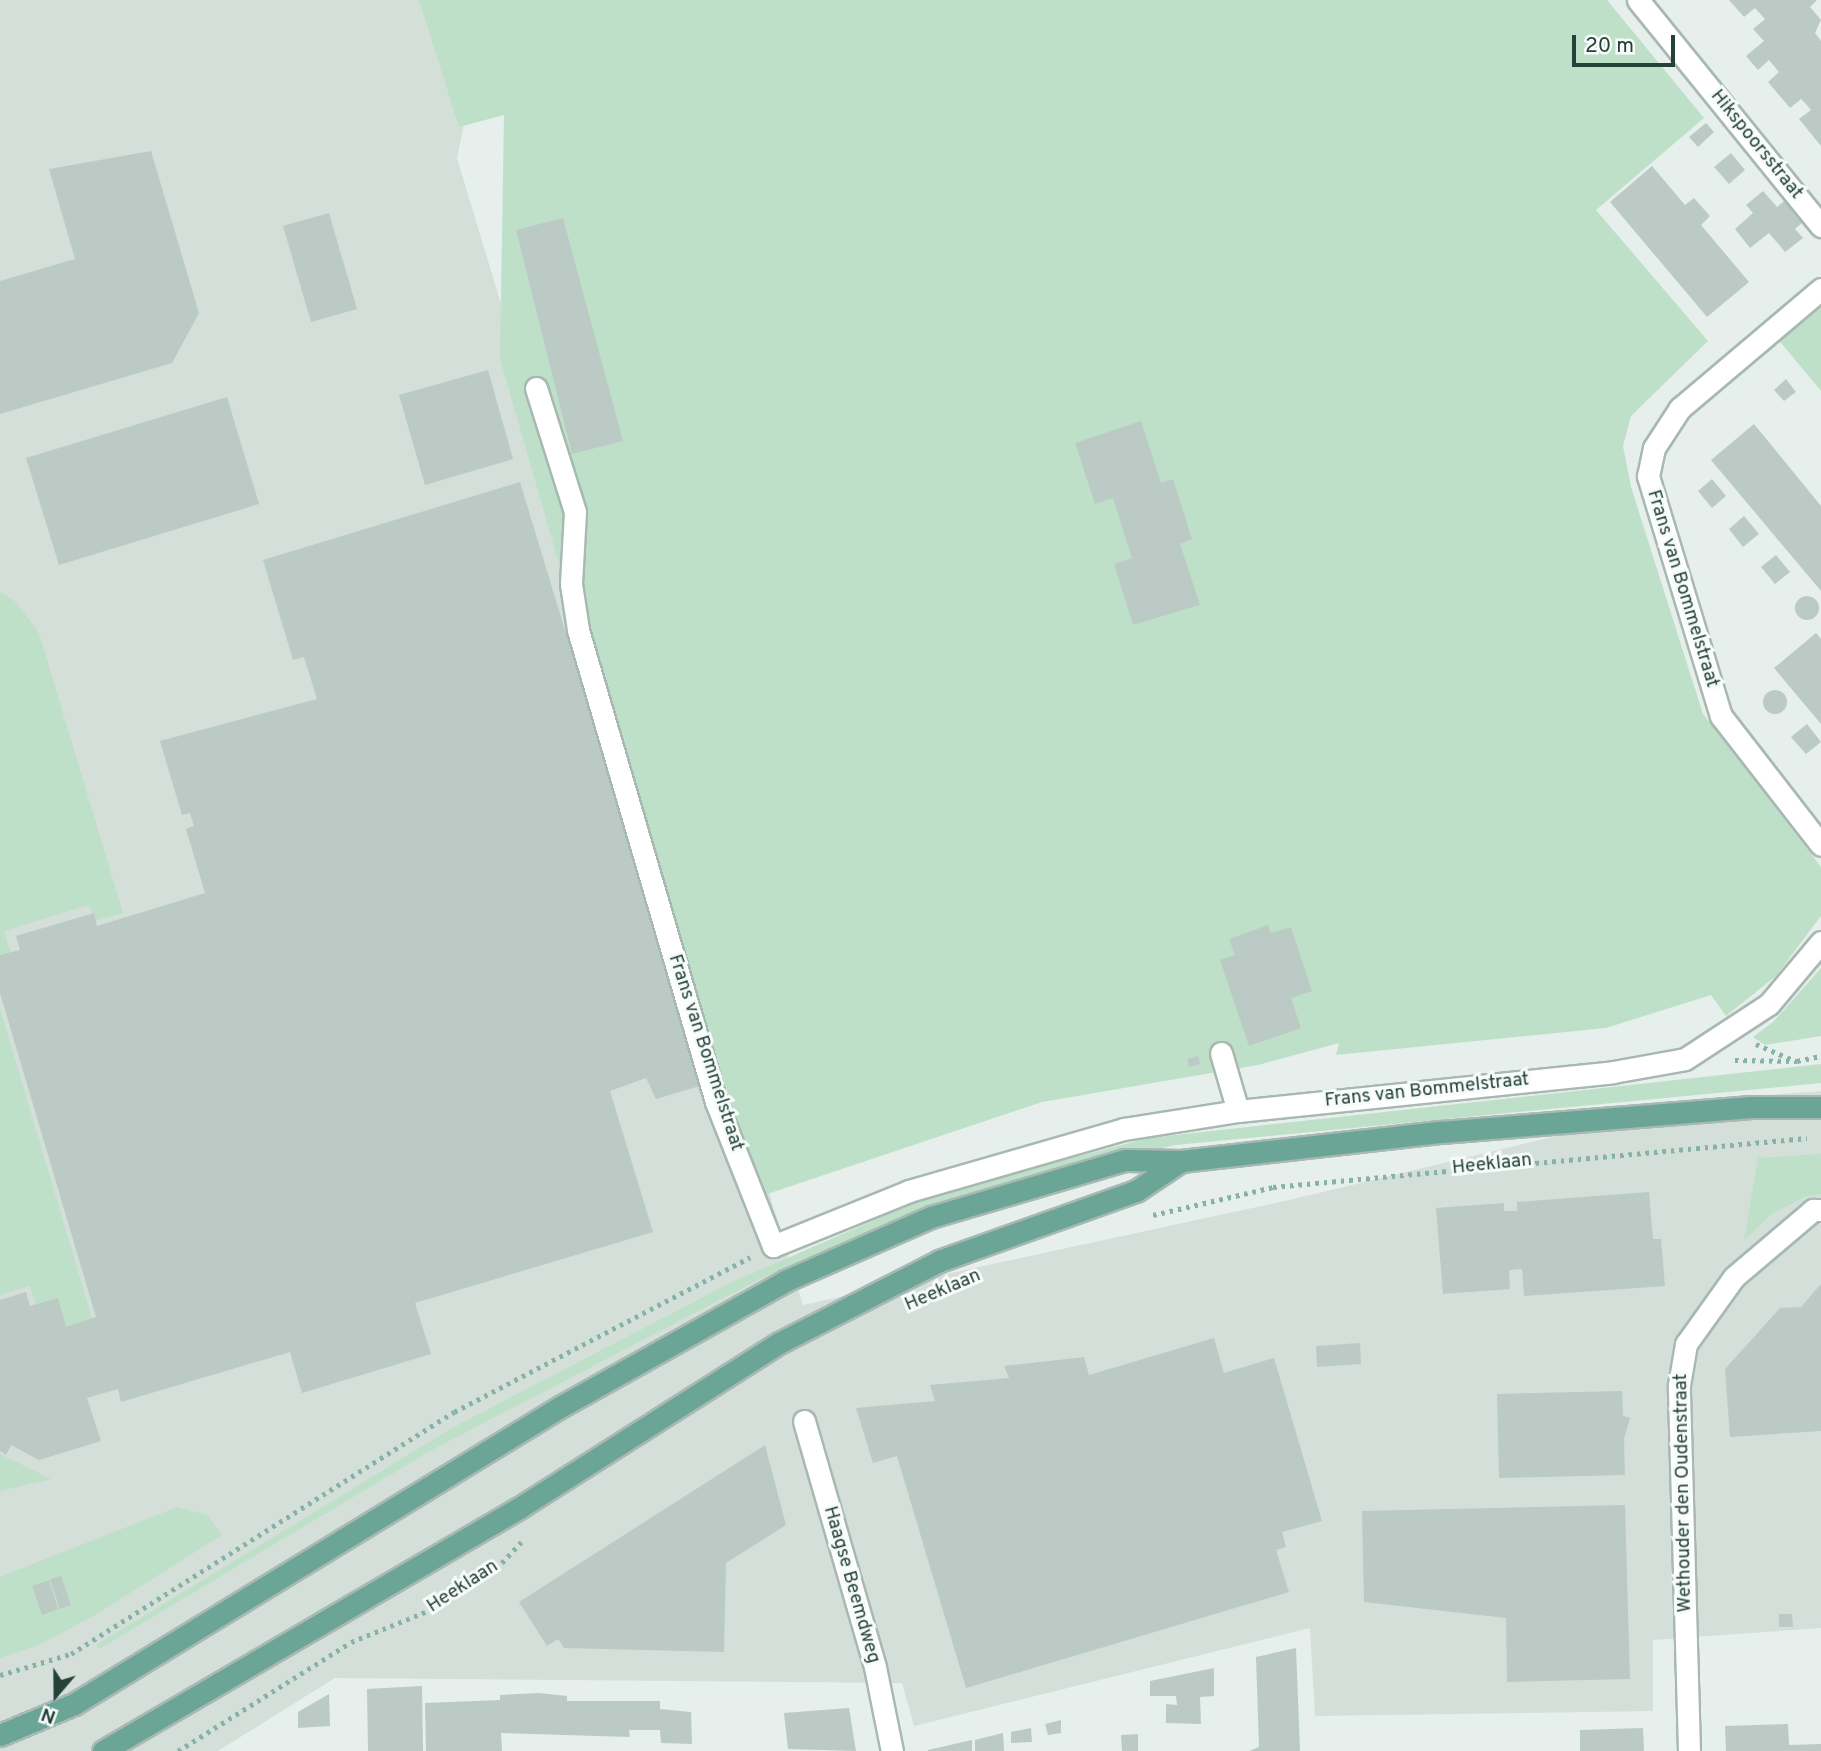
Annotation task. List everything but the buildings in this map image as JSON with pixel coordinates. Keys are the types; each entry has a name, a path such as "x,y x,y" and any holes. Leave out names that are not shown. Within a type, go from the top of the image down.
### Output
{"main road":[{"name":"Heeklaan","path":"0,1735 74,1704 560,1407 785,1281 931,1217 1125,1160 1181,1161 1441,1132 1751,1107 1815,1106"},
{"name":"Heeklaan","path":"103,1751 519,1508 779,1343 939,1261 1136,1191 1181,1161"}],"street":[{"name":"Hikspoorsstraat","path":"1638,0 1821,226"},
{"name":"Frans van Bommelstraat","path":"1821,289 1680,408 1654,448 1648,476 1721,716 1821,845"},
{"name":"Frans van Bommelstraat","path":"536,388 575,512 571,584 578,630 716,1102 773,1246 909,1191 1124,1129 1238,1111 1613,1072 1685,1059 1730,1034 1769,1004 1821,942"},
{"path":"1221,1053 1238,1111"},
{"name":"Wethouder den Oudenstraat","path":"1689,1751 1679,1385 1686,1344 1734,1277 1813,1210 1821,1210"},
{"name":"Haagse Beemdweg","path":"804,1420 875,1667 892,1751"}],"path":[{"path":"1730,1034 1797,1061"},
{"path":"1685,1059 1797,1061 1821,1056"},
{"name":"Heeklaan","path":"1147,1216 1273,1186 1814,1138"},
{"path":"0,1675 71,1654 454,1412 773,1246"},
{"name":"Heeklaan","path":"178,1751 351,1642 440,1606 496,1569 524,1539"}],"shaded area":[{"path":"0,0 474,0 484,27 457,158 803,1305 1285,1201 1706,1100 1821,1091 1821,1628 1653,1640 1653,1711 1315,1716 1310,1628 914,1726 902,1683 335,1678 218,1751 0,1751"}],"green space":[{"path":"419,0 1607,0 1704,118 1596,210 1708,341 1631,416 1623,446 1631,487 1703,714 1821,867 1821,916 1776,976 1726,1016 1711,995 1606,1028 1336,1055 1339,1043 1258,1065 1042,1102 743,1202 500,359 504,115 459,127"},
{"path":"1821,301 1821,391 1777,338"},
{"path":"0,592 16,602 39,633 123,913 95,921 89,905 4,931 11,953 0,957"},
{"path":"1821,968 1821,1036 1765,1045 1753,1037 1773,1022"},
{"path":"0,1009 95,1328 47,1342 30,1286 0,1295"},
{"path":"1821,1064 1821,1083 1176,1145 1051,1172 903,1217 758,1280 434,1449 99,1649 96,1645 452,1428 732,1282 930,1196 1148,1138"},
{"path":"1821,1154 1821,1194 1807,1196 1773,1213 1744,1240 1758,1158"},
{"path":"0,1454 51,1479 0,1491"},
{"path":"177,1507 207,1515 222,1535 95,1615 39,1645 0,1658 0,1577"}]}
